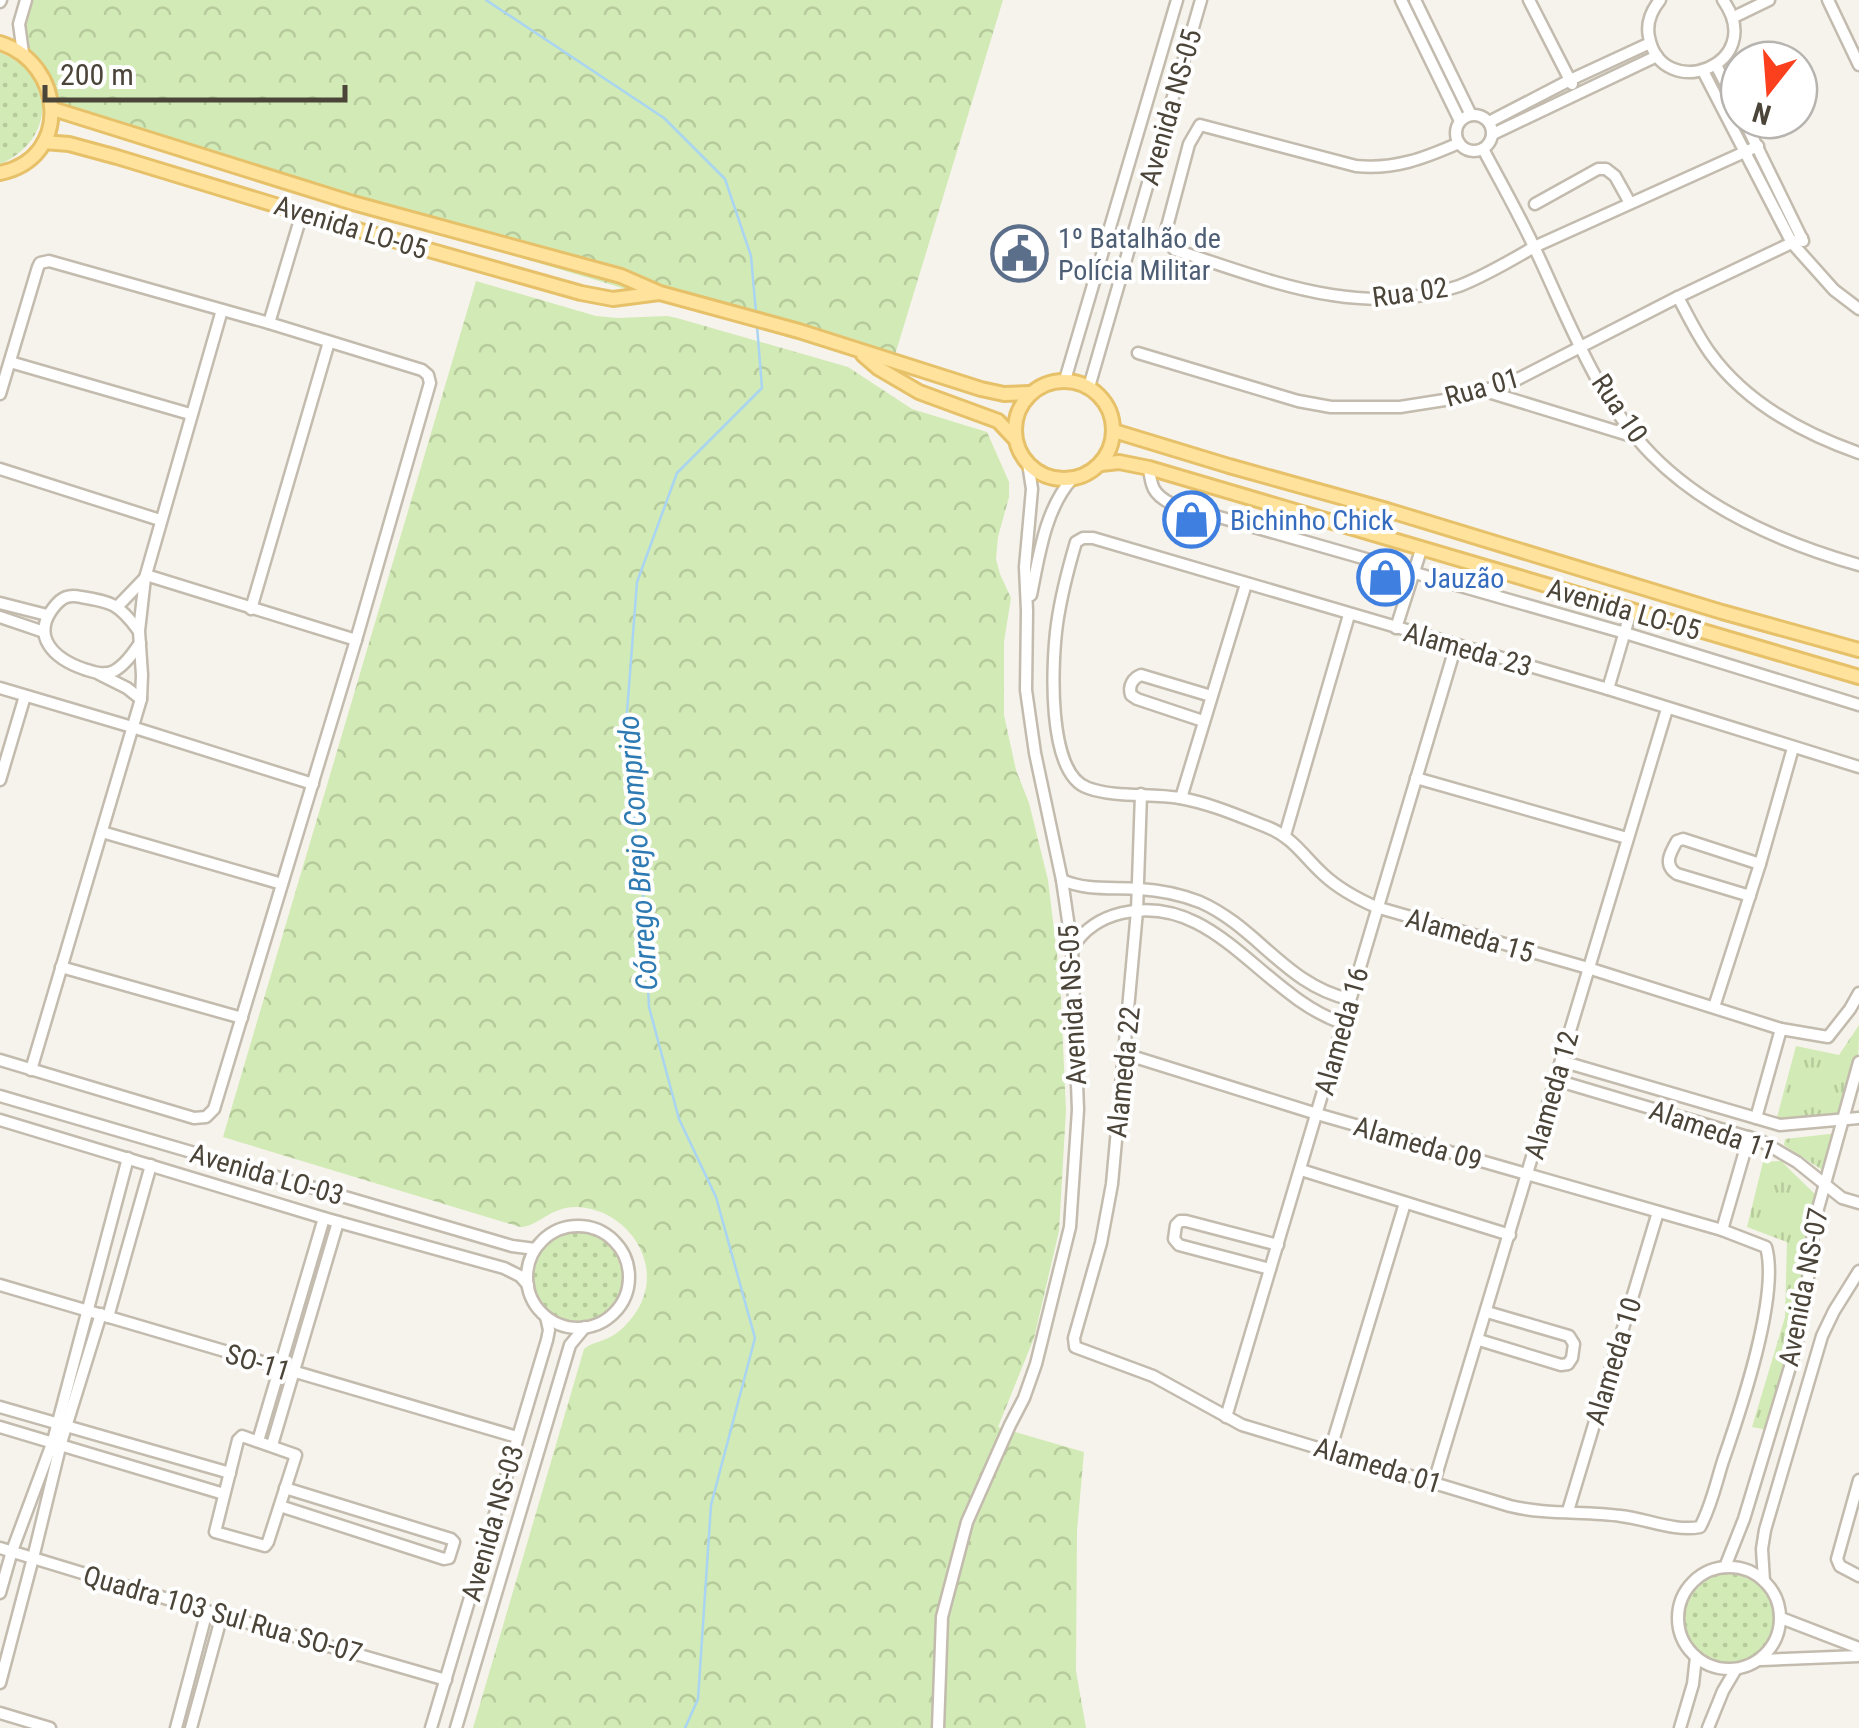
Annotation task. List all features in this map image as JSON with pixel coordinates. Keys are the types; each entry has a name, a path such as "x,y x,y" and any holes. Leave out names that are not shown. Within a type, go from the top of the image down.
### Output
{"main road":[{"path":"0,43 23,53 45,78 53,109 51,126 36,154 0,172"},
{"name":"Avenida LO-05","path":"53,109 353,203 621,276 660,292 981,389 1004,394 1030,393"},
{"name":"Avenida LO-05","path":"44,142 117,156 302,213 613,300 660,292"},
{"name":"Avenida LO-05","path":"859,352 919,392 998,420 1015,439"},
{"path":"1065,380 1089,386 1109,408 1114,431 1110,450 1088,474 1072,479 1040,473 1028,464 1015,439 1020,406 1030,393 1046,383 1065,380"},
{"name":"Avenida LO-05","path":"1114,431 1859,650"},
{"name":"Avenida LO-05","path":"1101,464 1119,462 1148,468 1859,677"}],"street":[{"path":"23,53 19,24 26,0"},
{"name":"Avenida NS-05","path":"1065,380 1177,0"},
{"name":"Avenida NS-05","path":"1089,386 1201,0"},
{"path":"1400,0 1466,118"},
{"path":"1415,0 1466,118"},
{"path":"1529,0 1576,94"},
{"path":"1660,0 1650,16 1650,43 1657,56 1680,72 1704,71 1729,52 1734,40 1734,17 1725,0"},
{"path":"1734,17 1769,0"},
{"path":"1828,0 1859,64"},
{"path":"1491,128 1570,80 1650,43"},
{"path":"1491,128 1657,56"},
{"path":"1716,65 1719,71"},
{"path":"1704,71 1808,262 1859,309"},
{"path":"1480,115 1491,128 1492,140 1484,149 1473,151 1459,143 1456,132 1466,118 1480,115"},
{"name":"Rua 02","path":"1459,143 1397,166 1376,168 1200,126 1189,144 1165,241 1175,250 1309,291 1376,300 1428,294 1460,286 1534,247 1758,146"},
{"path":"1755,140 1797,240"},
{"name":"Rua 10","path":"1484,149 1580,347 1636,437 1663,465 1707,500 1826,556 1859,565"},
{"path":"1536,204 1598,169 1606,169 1615,176 1630,204"},
{"path":"269,323 302,213"},
{"name":"Rua 01","path":"1138,353 1331,407 1400,407 1510,383 1797,240"},
{"path":"0,394 38,267 45,262 269,323 422,370 430,382 216,1104 206,1117 194,1118 0,1060"},
{"path":"1678,297 1712,356 1764,407 1810,435 1859,453"},
{"path":"31,1070 140,699 145,577 222,310"},
{"path":"251,608 329,342"},
{"path":"10,362 190,414"},
{"path":"1484,391 1636,437"},
{"name":"Avenida NS-05","path":"938,1728 942,1618 967,1522 1024,1398 1048,1325 1070,1228 1078,1110 1072,948 1026,690 1025,567 1032,489 1028,464"},
{"path":"1148,468 1152,489 1170,502 1859,705"},
{"path":"0,469 160,520"},
{"name":"Avenida NS-05","path":"1027,610 1054,509 1061,491 1072,479"},
{"name":"Alameda 23","path":"1080,785 1061,752 1054,686 1057,621 1076,542 1083,538 1608,689 1859,767"},
{"path":"1396,628 1421,550"},
{"path":"145,577 356,640"},
{"path":"117,607 145,577"},
{"path":"1180,798 1246,584"},
{"path":"140,637 125,611 108,602 71,595 59,600 47,615 44,632 49,648 65,662 127,688 140,699"},
{"path":"0,603 47,615"},
{"path":"1608,689 1631,611"},
{"path":"1285,834 1350,615"},
{"path":"0,617 44,632"},
{"path":"98,674 116,670 130,656 140,637"},
{"name":"Alameda 16","path":"1226,1417 1456,645"},
{"path":"1203,721 1137,700 1130,688 1141,675 1211,696"},
{"path":"0,688 312,784"},
{"path":"0,780 25,696"},
{"name":"Alameda 12","path":"1434,1482 1667,709"},
{"path":"1714,1007 1793,748"},
{"path":"1416,778 1627,838"},
{"name":"Alameda 15","path":"1080,785 1180,798 1212,807 1285,834 1335,884 1376,908 1781,1028 1828,1037 1859,993"},
{"name":"Alameda 22","path":"1074,1344 1108,1213 1126,1054 1141,794"},
{"path":"102,832 282,884"},
{"path":"1750,896 1677,874 1668,861 1676,843 1683,839 1760,864"},
{"path":"1062,880 1097,888 1138,889 1200,902 1247,933 1303,980 1323,992 1350,998"},
{"path":"1072,948 1088,928 1119,914 1151,910 1172,914 1202,924 1307,1008 1342,1023"},
{"path":"61,966 242,1018"},
{"path":"1756,1118 1781,1028"},
{"name":"Alameda 09","path":"1126,1054 1317,1114 1722,1230 1767,1248 1768,1295 1757,1348 1700,1527"},
{"name":"Alameda 11","path":"1562,1061 1788,1126 1859,1118"},
{"name":"Avenida NS-07","path":"1725,1567 1750,1502 1804,1315 1812,1235 1823,1184 1859,1062"},
{"name":"Alameda 11","path":"1556,1080 1749,1136 1787,1155 1842,1198 1859,1202"},
{"path":"1652,1108 1658,1090"},
{"name":"Avenida LO-03","path":"0,1096 535,1250"},
{"name":"Avenida LO-03","path":"0,1120 504,1268 528,1285"},
{"path":"1722,1230 1749,1136"},
{"path":"0,1683 34,1558 57,1442 128,1158"},
{"path":"62,1425 105,1316 151,1164"},
{"path":"1300,1170 1510,1235"},
{"path":"1330,1450 1405,1203"},
{"name":"Alameda 10","path":"1568,1511 1658,1212"},
{"path":"258,1441 324,1218"},
{"path":"1270,1270 1176,1243 1176,1226 1186,1220 1278,1245"},
{"path":"272,1445 338,1222"},
{"name":"Avenida NS-03","path":"456,1728 570,1345 584,1327 604,1321 614,1313 627,1290 626,1263 621,1251 602,1233 575,1227 550,1235 535,1250"},
{"path":"535,1250 528,1268 533,1301 546,1317 564,1326 584,1327"},
{"name":"Avenida NS-07","path":"1782,1618 1776,1596 1764,1581 1765,1530 1815,1356 1834,1311 1859,1272"},
{"name":"SO-11","path":"0,1285 518,1437"},
{"path":"1479,1340 1562,1364 1570,1362 1574,1354 1569,1336 1487,1312"},
{"name":"Avenida NS-03","path":"432,1728 547,1340 546,1317"},
{"name":"Alameda 01","path":"1074,1344 1080,1350 1153,1376 1226,1417 1265,1433 1524,1509 1700,1527"},
{"path":"0,1407 230,1473"},
{"path":"0,1427 224,1494"},
{"path":"241,1436 272,1445 296,1454 268,1542 261,1546 215,1532 241,1436"},
{"path":"0,1593 6,1550 57,1442"},
{"path":"1859,1480 1838,1564 1859,1576"},
{"path":"280,1506 443,1559 452,1554 451,1539 285,1488"},
{"name":"Quadra 103 Sul Rua SO-07","path":"6,1550 446,1680"},
{"path":"1764,1581 1748,1571 1725,1567 1698,1578 1685,1592 1678,1619 1680,1633 1696,1657 1715,1668 1736,1669 1760,1660 1859,1656"},
{"path":"176,1728 207,1611"},
{"path":"191,1728 222,1616"},
{"path":"1760,1660 1775,1642 1782,1618 1859,1648"},
{"path":"1680,1728 1696,1657"},
{"path":"1708,1728 1736,1669"},
{"path":"0,1713 50,1728"}],"green space":[{"path":"26,0 1003,0 891,368 79,126 53,109 23,53 19,24"},
{"path":"0,53 32,76 40,91 42,108 31,140 0,164"},
{"path":"476,281 596,316 677,318 848,367 912,409 987,432 1009,482 996,559 1011,598 1004,642 1004,715 1048,880 1060,979 1066,1110 1059,1231 1034,1338 998,1427 1084,1452 1077,1531 1076,1671 1086,1728 473,1728 584,1349 608,1338 634,1315 647,1279 645,1261 628,1230 597,1211 568,1208 520,1227 223,1137"},
{"path":"1859,1025 1853,1083 1838,1115 1776,1121 1796,1046 1839,1055"},
{"path":"1838,1133 1827,1173 1784,1145 1785,1139"},
{"path":"1781,1161 1820,1199 1802,1264 1806,1297 1773,1431 1752,1427 1785,1317 1787,1242 1747,1227 1763,1162"},
{"path":"578,1233 609,1246 622,1277 609,1308 578,1321 547,1308 534,1277 547,1246"},
{"path":"1729,1574 1746,1577 1761,1587 1771,1602 1771,1636 1761,1651 1746,1661 1729,1664 1712,1661 1697,1651 1687,1636 1684,1619 1687,1602 1697,1587 1712,1577"}],"waterway":[{"name":"Córrego Brejo Comprido","path":"486,0 664,118 725,179 751,256 756,313"},
{"name":"Córrego Brejo Comprido","path":"685,1728 698,1699 711,1505 755,1338 716,1197 679,1119 649,1007 643,891 625,738 637,582 677,473 762,388 757,326"}],"place":[{"name":"1º Batalhão de Polícia Militar","path":"1019,254"},
{"name":"Bichinho Chick","path":"1191,520"},
{"name":"Jauzão","path":"1385,578"}]}
